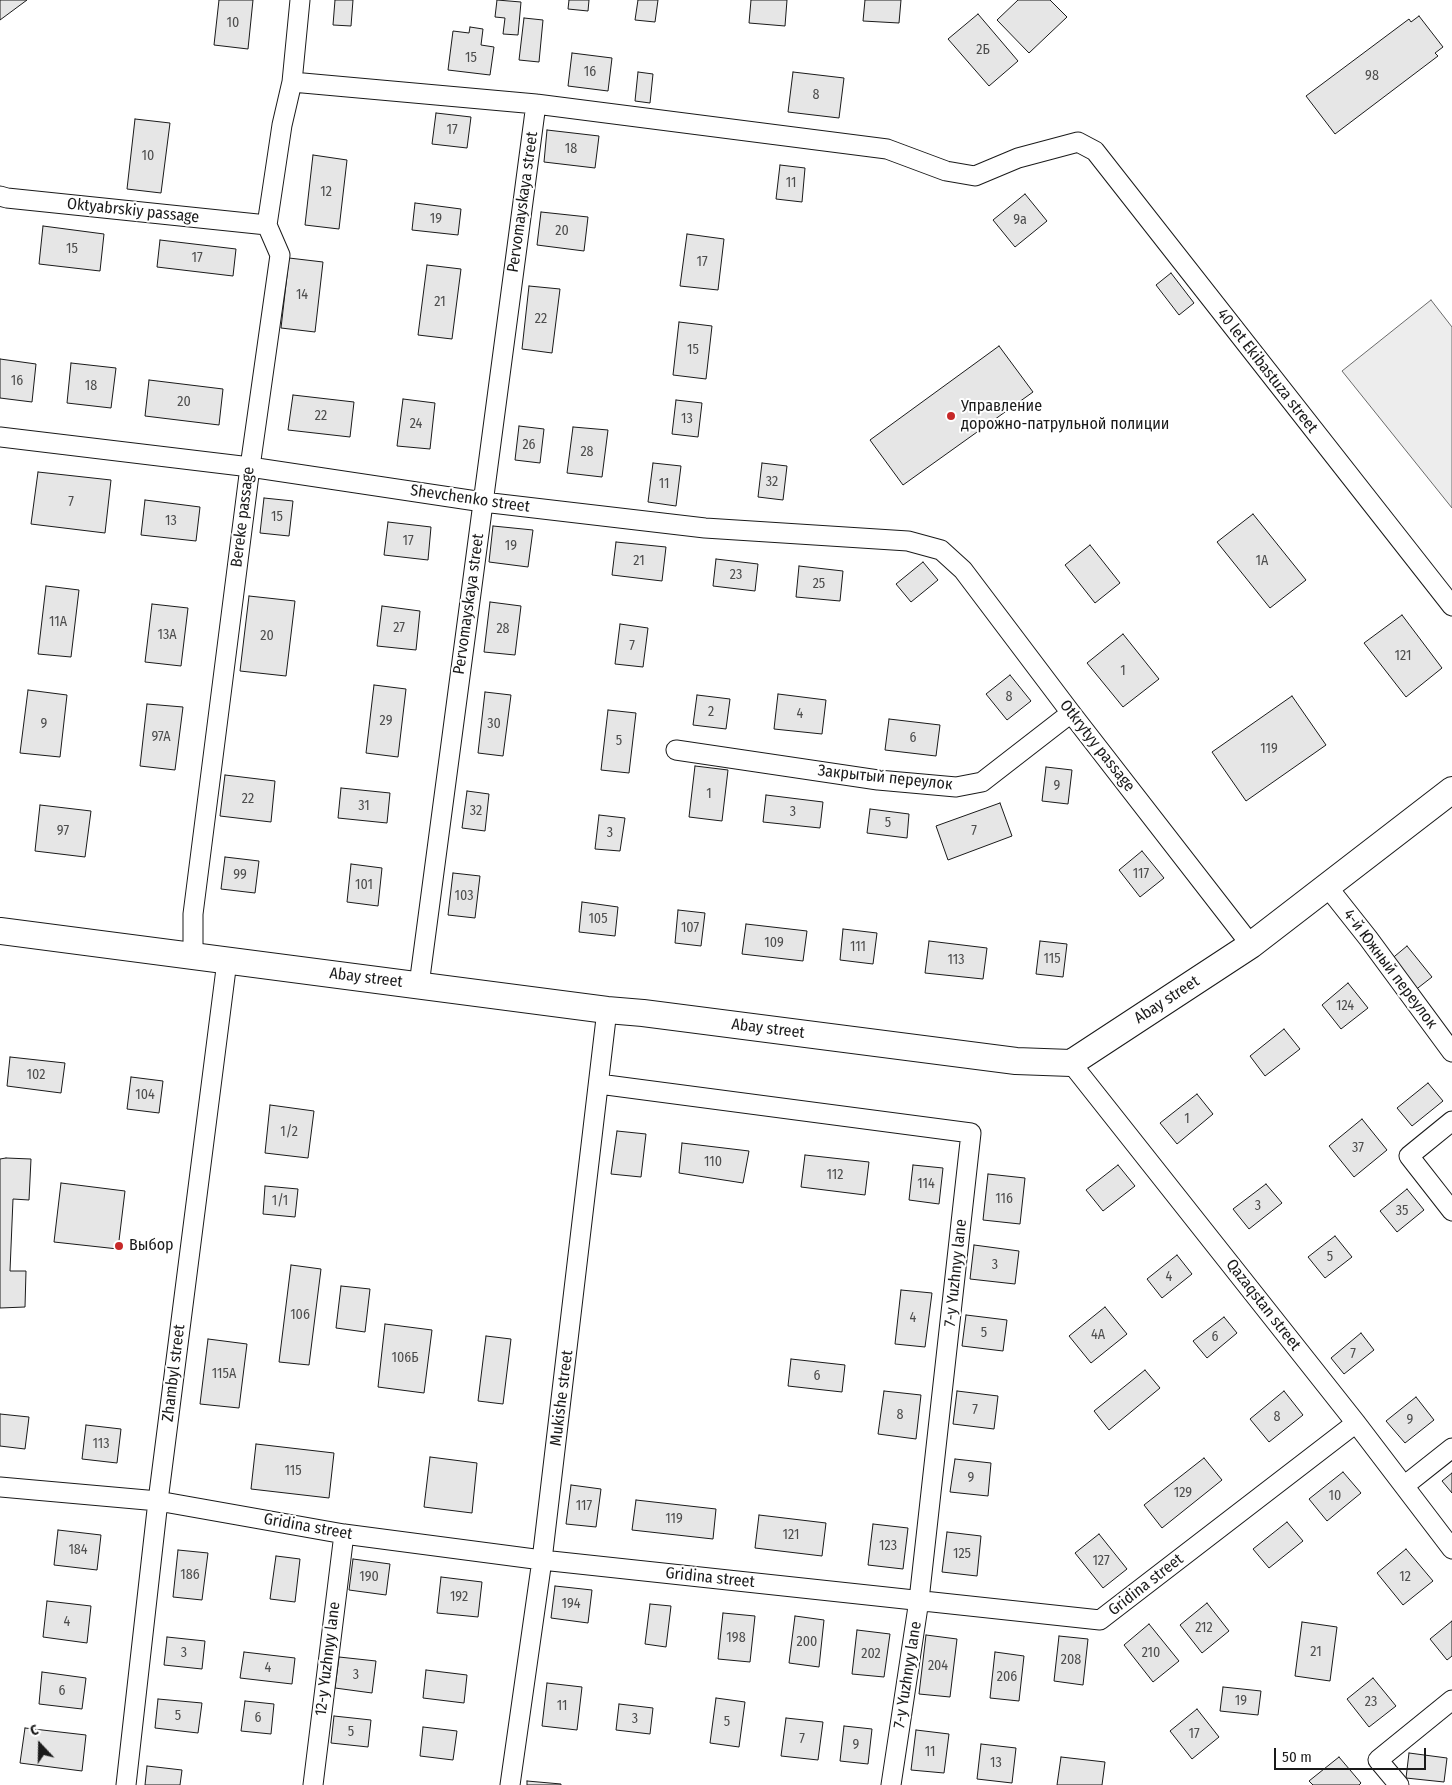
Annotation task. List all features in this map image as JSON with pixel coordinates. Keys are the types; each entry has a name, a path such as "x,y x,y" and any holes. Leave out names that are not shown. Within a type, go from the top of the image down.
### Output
{"street":[{"path":"267,224 282,125 292,82 300,0"},
{"path":"292,82 536,104"},
{"name":"40 let Ekibastuza street","path":"536,104 887,149 946,172 975,176 1018,158 1078,142 1095,151 1452,606"},
{"name":"Pervomayskaya street","path":"419,984 536,104"},
{"name":"Oktyabrskiy passage","path":"0,196 267,224"},
{"name":"Bereke passage","path":"193,956 194,905 250,466 280,255 267,224"},
{"name":"Shevchenko street","path":"0,437 250,466 483,502 705,528 908,541 941,550"},
{"name":"Otkrytyy passage","path":"941,550 963,570 1251,945"},
{"name":"Закрытый переулок","path":"676,750 878,780 956,787 982,782 1072,713"},
{"name":"Abay street","path":"0,931 1016,1061 1071,1063 1251,945 1326,885 1452,790"},
{"name":"4-й Южный переулок","path":"1326,885 1368,938 1452,1052"},
{"name":"Zhambyl street","path":"126,1785 158,1501 227,961"},
{"name":"Mukishe street","path":"510,1785 542,1560 607,1010"},
{"name":"Qazaqstan street","path":"1071,1063 1356,1423 1452,1549"},
{"name":"7-y Yuzhnyy lane","path":"599,1084 971,1133 920,1600 891,1785"},
{"path":"1452,1121 1410,1156 1452,1211"},
{"name":"Gridina street","path":"0,1487 158,1501 344,1534 542,1560 1100,1620 1356,1423"},
{"path":"1404,1486 1452,1448"},
{"name":"12-y Yuzhnyy lane","path":"313,1785 344,1534"},
{"path":"1399,1785 1378,1760 1452,1700"}],"shaded area":[{"path":"1431,300 1452,327 1452,508 1342,371"}],"building":[{"path":"0,0 27,0 0,20"},
{"path":"219,0 253,0 248,49 214,45"},
{"path":"335,0 353,0 351,26 333,25"},
{"path":"497,0 521,2 518,35 503,34 505,18 495,17"},
{"path":"569,0 589,0 588,11 568,9"},
{"path":"638,0 658,0 655,22 635,20"},
{"path":"751,0 787,0 785,26 749,23"},
{"path":"865,0 901,0 899,23 863,21"},
{"path":"1018,0 1050,0 1067,17 1029,53 997,20"},
{"path":"978,14 1018,61 989,86 948,39"},
{"path":"1419,16 1443,47 1435,53 1438,56 1335,134 1306,96 1409,19 1411,22"},
{"path":"524,18 543,20 539,62 519,60"},
{"path":"470,27 483,29 481,45 494,47 490,75 448,70 453,31 469,33"},
{"path":"572,53 612,58 608,91 568,86"},
{"path":"638,72 653,74 650,103 635,101"},
{"path":"793,72 844,78 839,118 788,112"},
{"path":"436,113 471,117 467,148 432,144"},
{"path":"135,119 170,123 161,193 127,189"},
{"path":"547,130 599,136 595,168 544,162"},
{"path":"313,155 347,160 339,229 305,225"},
{"path":"780,165 805,168 802,202 776,199"},
{"path":"1025,194 1047,221 1015,247 993,220"},
{"path":"415,203 461,209 458,235 412,230"},
{"path":"541,212 588,217 584,251 537,245"},
{"path":"43,226 104,234 100,271 39,264"},
{"path":"687,234 724,239 718,290 680,286"},
{"path":"160,240 236,249 233,276 157,267"},
{"path":"289,258 323,262 315,332 281,328"},
{"path":"427,265 461,269 452,339 418,335"},
{"path":"1171,273 1194,303 1179,315 1156,285"},
{"path":"529,286 560,289 552,353 522,349"},
{"path":"679,322 712,326 706,379 673,375"},
{"name":"Управление дорожно-патрульной полиции","path":"999,346 1033,392 903,485 870,440"},
{"path":"0,359 36,364 32,402 0,398"},
{"path":"71,363 116,368 111,408 67,403"},
{"path":"149,380 223,389 219,425 145,416"},
{"path":"293,395 354,402 350,437 288,430"},
{"path":"403,399 435,403 430,449 397,446"},
{"path":"676,400 702,403 698,437 672,434"},
{"path":"519,426 544,429 540,463 515,460"},
{"path":"573,427 608,430 602,477 567,473"},
{"path":"653,463 681,466 676,506 648,502"},
{"path":"762,463 787,466 783,500 758,497"},
{"path":"38,472 111,480 105,533 31,524"},
{"path":"264,498 293,501 289,536 260,533"},
{"path":"145,500 200,507 196,541 141,535"},
{"path":"1253,514 1306,580 1270,608 1217,542"},
{"path":"388,522 431,527 428,560 384,555"},
{"path":"493,526 533,530 528,567 489,562"},
{"path":"616,542 666,547 662,581 612,575"},
{"path":"1090,545 1120,583 1095,603 1065,565"},
{"path":"716,559 758,564 755,591 713,586"},
{"path":"923,562 938,580 911,602 896,584"},
{"path":"799,566 843,571 840,601 796,597"},
{"path":"46,586 79,590 71,657 38,654"},
{"path":"249,596 295,601 286,676 240,671"},
{"path":"490,602 521,606 515,655 484,652"},
{"path":"152,604 188,608 181,666 145,662"},
{"path":"382,606 420,611 416,650 377,646"},
{"path":"1402,615 1442,668 1406,697 1364,643"},
{"path":"620,624 648,628 643,667 615,664"},
{"path":"1123,634 1159,679 1123,707 1087,663"},
{"path":"1010,675 1031,701 1007,720 986,694"},
{"path":"374,685 406,689 398,757 366,753"},
{"path":"28,690 67,695 60,757 20,753"},
{"path":"485,692 511,695 503,756 478,753"},
{"path":"778,694 826,700 822,734 774,729"},
{"path":"697,695 730,699 726,729 693,725"},
{"path":"1292,696 1326,745 1246,801 1212,752"},
{"path":"147,704 183,707 175,770 140,766"},
{"path":"608,710 636,713 629,773 601,770"},
{"path":"889,719 940,725 936,756 885,750"},
{"path":"695,766 728,770 722,821 689,817"},
{"path":"1046,767 1072,770 1068,804 1042,801"},
{"path":"225,775 275,781 271,822 220,816"},
{"path":"341,788 390,793 387,823 338,818"},
{"path":"467,791 489,794 485,831 462,828"},
{"path":"766,795 823,802 820,828 763,822"},
{"path":"1000,803 1012,836 948,860 936,826"},
{"path":"40,805 91,811 85,857 35,851"},
{"path":"870,809 909,814 907,838 867,833"},
{"path":"599,815 625,818 620,851 595,849"},
{"path":"1142,851 1164,878 1140,897 1119,870"},
{"path":"225,857 259,861 255,893 221,889"},
{"path":"351,864 382,868 378,906 347,902"},
{"path":"453,873 480,876 475,918 448,915"},
{"path":"582,902 618,907 615,936 579,932"},
{"path":"678,910 705,913 701,946 675,943"},
{"path":"746,924 807,931 803,961 742,954"},
{"path":"843,929 877,933 873,964 840,960"},
{"path":"929,941 987,948 983,979 925,973"},
{"path":"1040,941 1067,944 1063,977 1036,974"},
{"path":"1407,946 1432,977 1414,991 1389,961"},
{"path":"1348,983 1368,1008 1341,1029 1322,1005"},
{"path":"1284,1029 1300,1049 1265,1076 1250,1056"},
{"path":"10,1057 65,1063 61,1093 7,1086"},
{"path":"131,1077 163,1081 159,1113 127,1109"},
{"path":"1428,1083 1443,1101 1412,1126 1397,1108"},
{"path":"1197,1094 1213,1114 1177,1144 1160,1123"},
{"path":"270,1105 314,1111 308,1158 265,1153"},
{"path":"1362,1119 1387,1150 1354,1177 1329,1146"},
{"path":"617,1131 646,1134 641,1177 611,1174"},
{"path":"682,1143 749,1151 743,1183 679,1173"},
{"path":"805,1155 869,1162 865,1195 801,1187"},
{"path":"0,1159 31,1159 29,1200 13,1199 10,1271 26,1271 25,1307 0,1308"},
{"path":"913,1165 943,1168 939,1204 909,1200"},
{"path":"1118,1165 1135,1186 1103,1211 1086,1190"},
{"path":"988,1174 1025,1178 1020,1224 983,1220"},
{"path":"61,1183 125,1191 118,1249 54,1242"},
{"path":"1266,1184 1282,1203 1249,1229 1233,1209"},
{"path":"265,1186 298,1189 295,1217 263,1214"},
{"path":"1407,1189 1424,1210 1397,1232 1380,1211"},
{"path":"1335,1236 1352,1257 1325,1278 1308,1257"},
{"path":"974,1245 1019,1251 1015,1284 970,1279"},
{"path":"1177,1255 1192,1274 1162,1298 1147,1279"},
{"path":"291,1265 321,1269 309,1365 279,1362"},
{"path":"341,1286 370,1289 365,1332 336,1328"},
{"path":"901,1290 932,1293 925,1347 895,1344"},
{"path":"1105,1307 1127,1334 1091,1363 1069,1336"},
{"path":"966,1315 1007,1320 1003,1351 962,1346"},
{"path":"1224,1317 1237,1333 1207,1358 1193,1341"},
{"path":"385,1324 432,1330 424,1393 378,1387"},
{"path":"1361,1333 1374,1350 1344,1374 1331,1358"},
{"path":"486,1336 511,1339 503,1404 478,1401"},
{"path":"208,1339 247,1344 239,1408 200,1404"},
{"path":"791,1359 845,1365 842,1392 788,1386"},
{"path":"1145,1370 1160,1388 1109,1430 1094,1411"},
{"path":"884,1391 921,1395 916,1439 878,1434"},
{"path":"957,1391 998,1396 994,1429 953,1424"},
{"path":"1284,1391 1303,1415 1269,1442 1250,1419"},
{"path":"1416,1397 1434,1420 1405,1443 1386,1421"},
{"path":"0,1414 29,1417 25,1449 0,1446"},
{"path":"86,1425 121,1429 117,1463 82,1459"},
{"path":"256,1444 334,1453 329,1498 251,1489"},
{"path":"430,1457 477,1463 472,1513 424,1507"},
{"path":"1204,1458 1222,1480 1162,1528 1144,1505"},
{"path":"955,1459 991,1463 988,1496 950,1492"},
{"path":"1343,1472 1361,1493 1327,1521 1309,1499"},
{"path":"1452,1473 1452,1493 1442,1481"},
{"path":"571,1485 601,1489 596,1527 566,1524"},
{"path":"636,1500 716,1509 713,1539 632,1530"},
{"path":"759,1515 826,1523 822,1556 755,1548"},
{"path":"1287,1522 1303,1541 1269,1568 1253,1549"},
{"path":"873,1524 908,1528 903,1569 868,1565"},
{"path":"58,1530 101,1535 97,1570 54,1565"},
{"path":"947,1532 981,1536 977,1576 942,1572"},
{"path":"1099,1534 1127,1569 1103,1588 1075,1553"},
{"path":"1406,1549 1433,1581 1403,1605 1377,1573"},
{"path":"178,1550 208,1553 202,1600 173,1597"},
{"path":"276,1556 300,1559 295,1602 270,1599"},
{"path":"353,1559 390,1564 386,1595 349,1590"},
{"path":"441,1577 482,1582 478,1617 437,1613"},
{"path":"555,1586 592,1590 588,1623 551,1618"},
{"path":"47,1601 91,1606 87,1643 43,1637"},
{"path":"1207,1603 1229,1631 1202,1653 1180,1625"},
{"path":"650,1604 671,1606 666,1647 645,1644"},
{"path":"723,1613 755,1616 750,1662 718,1659"},
{"path":"795,1616 824,1620 819,1667 789,1663"},
{"path":"1452,1621 1452,1656 1447,1660 1430,1639"},
{"path":"1302,1622 1337,1627 1330,1681 1295,1676"},
{"path":"1149,1624 1179,1661 1153,1682 1124,1645"},
{"path":"857,1630 890,1634 884,1677 852,1674"},
{"path":"926,1635 957,1639 950,1697 919,1694"},
{"path":"1059,1636 1088,1639 1083,1685 1054,1681"},
{"path":"167,1637 205,1641 202,1669 164,1665"},
{"path":"244,1652 295,1658 292,1684 240,1678"},
{"path":"995,1652 1024,1656 1019,1701 990,1698"},
{"path":"339,1657 376,1661 372,1693 335,1688"},
{"path":"426,1670 467,1675 464,1703 423,1698"},
{"path":"42,1672 86,1678 82,1709 39,1704"},
{"path":"1373,1678 1396,1706 1369,1727 1347,1699"},
{"path":"547,1683 582,1687 577,1730 542,1726"},
{"path":"1223,1687 1261,1691 1258,1715 1220,1711"},
{"path":"716,1698 745,1702 739,1747 710,1743"},
{"path":"158,1699 202,1703 198,1733 155,1728"},
{"path":"245,1701 274,1704 271,1734 241,1731"},
{"path":"619,1704 653,1708 650,1734 616,1730"},
{"path":"1197,1709 1219,1737 1192,1759 1170,1731"},
{"path":"334,1716 371,1720 368,1747 331,1743"},
{"path":"786,1718 823,1722 818,1760 781,1756"},
{"path":"844,1726 872,1729 868,1764 840,1761"},
{"path":"423,1727 457,1731 453,1760 420,1756"},
{"path":"25,1728 86,1735 82,1771 20,1763"},
{"path":"916,1730 949,1734 944,1773 911,1770"},
{"path":"981,1744 1016,1748 1012,1783 977,1779"},
{"path":"1409,1753 1447,1758 1444,1782 1406,1778"},
{"path":"1061,1757 1105,1762 1102,1785 1057,1785"},
{"path":"1339,1757 1361,1783 1359,1785 1313,1785 1309,1781"},
{"path":"147,1766 182,1770 180,1785 145,1785"},
{"path":"527,1781 561,1784 561,1785 527,1785"}],"place":[{"name":"Управление дорожно-патрульной полиции","path":"951,416"},
{"name":"Выбор","path":"119,1246"}]}
